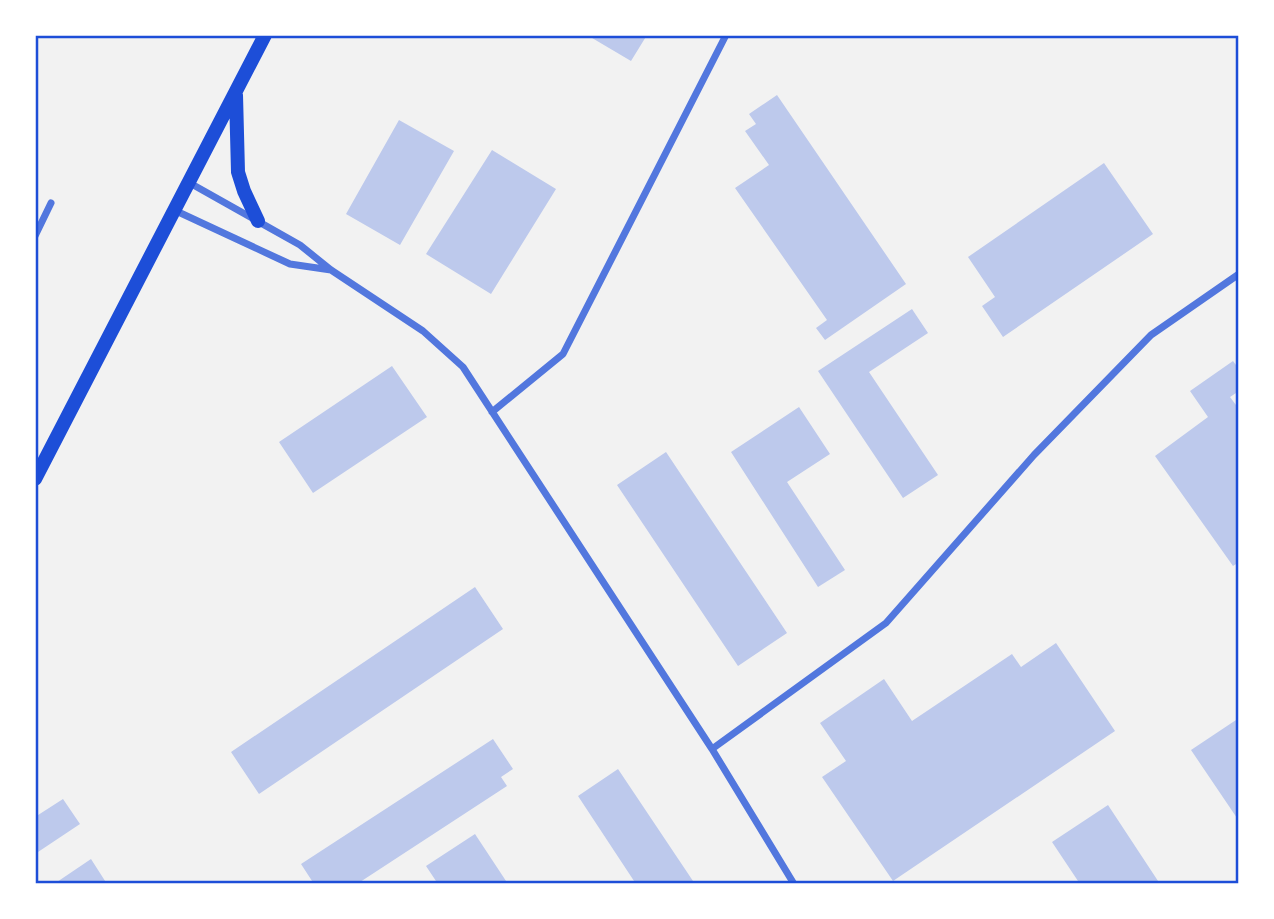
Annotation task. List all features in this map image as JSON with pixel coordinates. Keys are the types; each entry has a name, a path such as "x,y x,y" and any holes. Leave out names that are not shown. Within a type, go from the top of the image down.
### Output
{"main road":[{"path":"35,479 265,35"},
{"path":"236,90 238,172 258,221"}],"street":[{"path":"492,412 563,354 726,35"},
{"path":"188,182 300,245 331,270 423,331 463,367 712,749 794,884"},
{"path":"35,236 51,203"},
{"path":"174,210 289,264 331,270"},
{"path":"712,749 886,622 1034,455 1151,335 1239,274"}],"building":[{"path":"587,35 647,35 631,61"},
{"path":"777,95 906,284 825,340 816,328 827,320 735,188 769,165 745,131 756,124 749,114"},
{"path":"399,120 454,151 400,245 346,214"},
{"path":"492,150 556,189 491,294 426,254"},
{"path":"1104,163 1153,234 1003,337 982,306 995,297 968,257"},
{"path":"912,309 928,333 869,372 938,475 903,498 818,371"},
{"path":"1233,361 1239,369 1239,391 1230,397 1239,409 1239,562 1233,566 1155,456 1208,417 1190,391"},
{"path":"392,366 427,417 313,493 279,442"},
{"path":"799,407 830,454 787,482 845,570 818,587 731,452"},
{"path":"666,452 787,633 738,666 617,485"},
{"path":"475,587 503,629 259,794 231,752"},
{"path":"1056,643 1115,731 893,881 822,777 846,761 820,723 884,679 912,721 1012,654 1021,667"},
{"path":"1239,718 1239,821 1191,750"},
{"path":"493,739 513,769 501,777 507,786 357,884 314,884 301,864"},
{"path":"618,769 695,884 636,884 578,796"},
{"path":"63,799 80,824 35,854 35,817"},
{"path":"1108,805 1160,884 1080,884 1052,842"},
{"path":"475,834 508,884 438,884 426,866"},
{"path":"91,859 107,884 54,884"}]}
